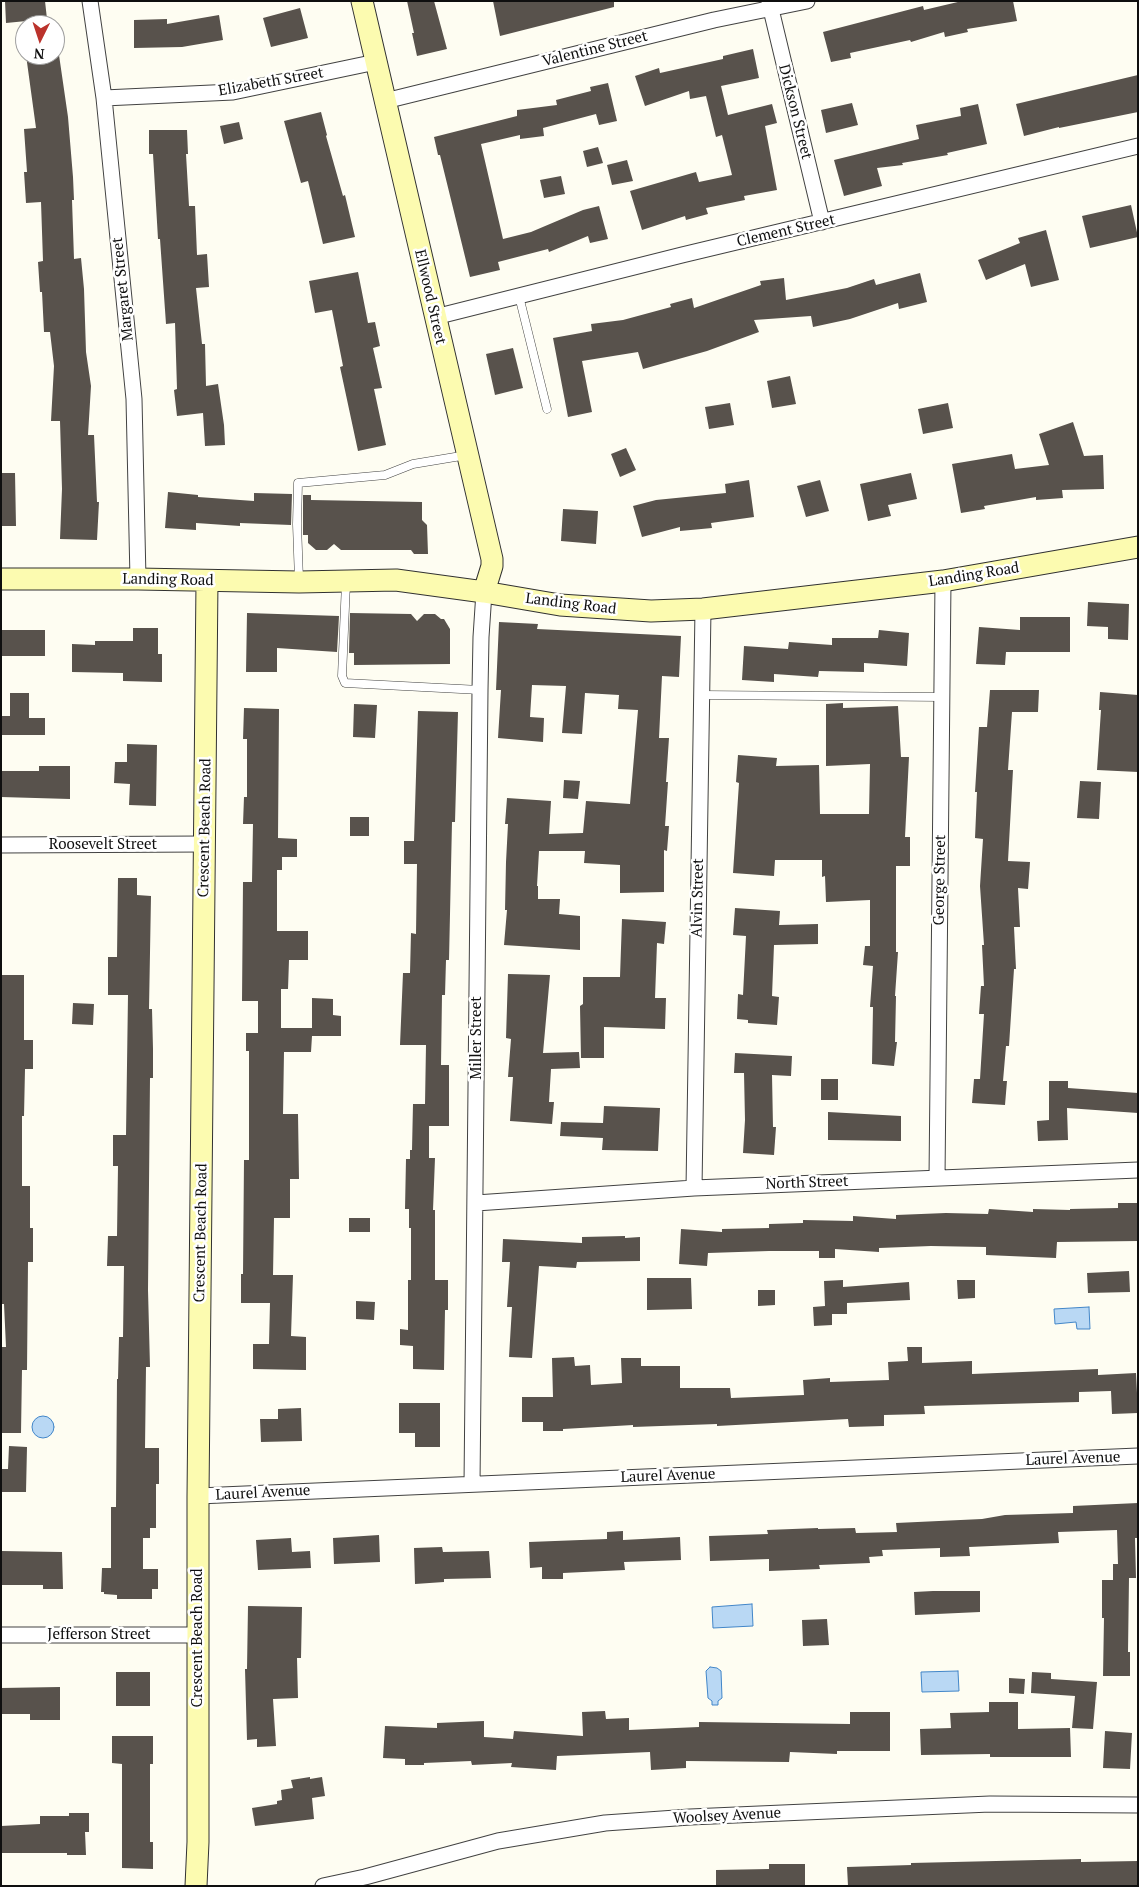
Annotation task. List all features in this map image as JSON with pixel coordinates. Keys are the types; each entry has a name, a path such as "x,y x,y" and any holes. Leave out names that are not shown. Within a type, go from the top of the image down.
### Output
{"street":[{"name":"Margaret Street","path":"90,1 104,98 134,399 138,579"},
{"name":"Ellwood Street","path":"362,1 492,559 492,566 484,592"},
{"name":"Valentine Street","path":"385,101 770,5 807,1"},
{"name":"Dickson Street","path":"770,5 822,222"},
{"name":"Elizabeth Street","path":"104,98 233,92 376,62"},
{"name":"Clement Street","path":"435,317 682,254 1138,146"},
{"name":"Landing Road","path":"1,580 138,579 299,582 396,580 560,604 626,610 703,609 944,581 1138,548"},
{"name":"Crescent Beach Road","path":"196,1886 198,1842 198,1496 208,581"},
{"name":"George Street","path":"937,1178 944,581"},
{"name":"Miller Street","path":"472,1484 480,690 484,592"},
{"name":"Alvin Street","path":"694,1188 703,609"},
{"name":"Roosevelt Street","path":"1,845 204,844"},
{"name":"North Street","path":"476,1203 694,1188 1138,1170"},
{"name":"Laurel Avenue","path":"198,1496 1138,1456"},
{"name":"Jefferson Street","path":"1,1635 197,1635"},
{"name":"Woolsey Avenue","path":"323,1886 365,1877 498,1841 605,1823 690,1817 990,1804 1138,1805"}],"lane":[{"path":"519,296 547,409"},
{"path":"299,582 298,483 385,475 413,464 467,455"},
{"path":"346,582 342,676 345,683 480,690"},
{"path":"701,695 942,697"}],"water":[{"path":"1089,1307 1090,1329 1077,1329 1076,1322 1055,1324 1054,1309"},
{"path":"43,1416 51,1419 54,1427 51,1435 43,1438 35,1435 32,1427 35,1419"},
{"path":"752,1604 753,1626 713,1628 712,1607"},
{"path":"710,1667 721,1671 722,1698 718,1701 718,1705 712,1705 712,1701 708,1698 706,1671"},
{"path":"958,1671 959,1691 922,1692 921,1672"}],"building":[{"path":"5,1 45,1 47,15 15,15 15,22 6,23"},
{"path":"407,1 434,1 447,49 417,56"},
{"path":"493,1 614,1 614,7 500,36"},
{"path":"962,1 1013,1 1017,21 967,29 968,32 945,37 944,32 911,42 910,40 850,53 851,58 831,62 823,32 923,6 924,10"},
{"path":"300,8 308,38 271,47 263,18"},
{"path":"219,15 223,40 182,47 134,48 134,20 167,19 167,24"},
{"path":"753,49 759,78 721,86 728,115 772,104 777,123 765,126 777,190 744,196 745,200 706,208 708,214 686,220 685,216 642,230 630,191 696,172 699,182 732,175 722,135 716,137 706,96 690,99 689,91 645,106 635,76 659,68 660,73 723,59 723,56"},
{"path":"27,65 60,65 68,117 73,177 74,259 81,258 84,289 86,352 91,386 88,435 94,435 97,502 99,502 97,540 60,539 62,489 60,421 51,421 54,366 50,332 44,332 38,262 43,261 41,202 26,203 24,172 27,172 24,129 36,128"},
{"path":"1138,75 1138,112 1059,127 1024,136 1016,104"},
{"path":"608,83 617,121 599,125 596,114 543,128 544,136 520,139 520,135 481,144 503,239 531,232 583,210 599,206 608,239 590,243 588,236 549,252 548,249 498,262 500,270 470,277 434,137 517,116 517,110 557,105 556,100 591,91 590,87"},
{"path":"852,103 858,125 826,133 821,110"},
{"path":"978,104 987,144 947,153 948,155 902,163 903,165 877,168 882,186 844,196 834,160 919,139 916,125 961,116 960,108"},
{"path":"321,112 355,237 323,244 308,181 301,183 284,121"},
{"path":"239,122 243,139 224,144 220,126"},
{"path":"149,130 187,130 188,154 186,154 189,206 195,206 197,255 207,254 209,287 196,288 202,344 205,344 206,386 218,384 225,445 205,446 203,413 177,416 174,390 177,389 175,323 166,324 153,154 149,154"},
{"path":"598,147 603,163 587,167 583,151"},
{"path":"627,160 633,181 612,185 607,165"},
{"path":"561,176 565,194 544,198 540,180"},
{"path":"1131,205 1138,237 1090,248 1082,216"},
{"path":"1046,230 1059,280 1031,287 1025,264 986,280 978,260 1020,243 1018,238"},
{"path":"358,272 368,323 375,322 380,346 373,348 382,388 374,389 386,445 358,451 340,367 343,366 332,310 315,313 309,281"},
{"path":"920,273 927,302 899,309 898,303 850,319 813,327 811,316 754,320 759,332 707,351 643,369 638,352 582,361 592,412 568,417 553,338 592,331 591,324 623,320 671,307 670,304 692,298 694,308 761,285 760,281 784,278 786,300 847,288 874,279 876,285"},
{"path":"513,348 523,388 495,395 486,354"},
{"path":"790,376 796,404 772,408 767,381"},
{"path":"730,403 734,425 709,429 705,407"},
{"path":"948,403 953,428 923,434 918,409"},
{"path":"1073,422 1084,456 1103,455 1104,489 1062,490 1063,498 1036,500 1036,497 984,506 985,509 961,513 952,464 1012,454 1015,469 1049,465 1039,434"},
{"path":"626,448 636,470 620,477 611,454"},
{"path":"1,473 15,473 16,526 1,526"},
{"path":"911,473 917,499 888,505 891,516 868,521 860,484"},
{"path":"749,480 754,517 711,523 712,528 680,531 680,527 642,537 633,506 656,500 726,493 725,484"},
{"path":"820,480 829,511 806,517 797,486"},
{"path":"168,492 198,495 198,497 254,501 254,493 292,494 291,525 240,523 240,526 196,523 196,530 165,528"},
{"path":"303,495 311,495 311,500 422,502 422,520 427,525 428,554 414,554 411,550 341,550 334,544 327,550 316,550 308,543 308,535 303,535"},
{"path":"563,509 598,511 596,544 561,541"},
{"path":"1088,602 1129,604 1128,640 1108,639 1108,627 1087,626"},
{"path":"247,613 339,616 337,652 277,648 277,672 246,672"},
{"path":"350,613 411,614 417,621 424,614 435,614 444,619 450,629 450,664 354,665 354,653 349,653"},
{"path":"1020,617 1070,617 1070,652 1006,652 1005,665 976,664 979,627 1020,630"},
{"path":"499,622 538,624 537,629 681,636 679,677 662,676 659,738 669,738 665,826 669,826 667,851 664,850 664,892 620,893 620,865 584,863 585,851 539,851 538,899 560,899 559,914 580,916 580,950 504,945 507,910 505,910 508,824 505,824 507,798 551,801 549,834 583,833 586,801 630,804 638,710 618,709 619,695 585,693 582,734 562,733 566,686 532,685 530,717 544,718 543,742 498,738 501,690 496,690"},
{"path":"133,628 158,628 158,654 162,654 162,682 123,681 123,673 72,672 72,644 95,645 95,641 133,641"},
{"path":"1,630 45,630 45,656 1,656"},
{"path":"879,630 909,633 907,666 864,663 864,672 819,671 818,677 774,674 774,682 742,680 744,646 788,649 789,642 832,645 832,638 878,638"},
{"path":"990,690 1039,690 1038,712 1012,712 1008,770 1013,770 1008,861 1030,862 1028,889 1018,888 1020,927 1014,927 1016,969 1014,969 1009,1046 1006,1046 1003,1081 1007,1081 1005,1105 972,1103 974,1079 980,1079 984,1014 979,1014 981,986 984,986 982,945 984,945 980,886 983,839 975,838 977,792 975,792 979,727 987,727"},
{"path":"1100,692 1138,695 1138,772 1097,770 1101,710 1099,710"},
{"path":"10,693 29,693 29,718 45,718 45,735 1,735 1,716 10,716"},
{"path":"843,703 843,708 898,706 901,757 909,757 905,837 910,837 910,866 896,866 896,952 898,952 895,996 895,1042 897,1042 894,1066 872,1064 873,1007 870,1007 873,966 863,965 865,946 870,946 870,900 826,902 825,876 822,877 822,860 775,860 774,876 733,873 739,783 736,782 738,755 777,758 776,766 819,765 820,814 869,814 870,764 826,766 826,704"},
{"path":"354,704 377,705 375,738 353,737"},
{"path":"244,708 279,709 278,838 297,839 297,857 282,857 282,870 277,870 277,931 308,931 308,960 289,960 288,989 281,989 281,1028 312,1028 312,998 333,999 333,1015 341,1016 341,1036 312,1036 311,1052 284,1052 283,1114 298,1114 299,1179 290,1179 290,1218 274,1218 273,1275 293,1275 291,1336 306,1337 306,1370 253,1369 253,1344 269,1344 270,1303 241,1303 244,1160 249,1160 249,1051 246,1051 246,1033 258,1033 258,1001 242,1001 243,882 252,882 253,824 243,824 244,797 247,797 247,739 243,739"},
{"path":"418,711 458,712 455,822 452,822 449,960 446,960 445,995 442,995 441,1065 449,1065 449,1126 429,1126 429,1158 435,1158 433,1210 435,1210 435,1280 448,1280 448,1310 445,1310 444,1370 413,1369 413,1346 400,1345 400,1329 408,1330 408,1280 411,1280 411,1228 409,1228 409,1209 405,1209 406,1159 410,1159 410,1150 412,1150 413,1104 425,1104 426,1045 400,1045 403,973 410,973 411,933 416,934 417,864 404,864 404,841 414,841"},
{"path":"127,744 157,745 156,806 129,805 130,784 114,783 115,762 127,762"},
{"path":"39,766 70,766 70,799 1,797 1,771 39,771"},
{"path":"564,780 580,781 578,799 563,798"},
{"path":"1080,781 1101,782 1099,819 1077,818"},
{"path":"350,817 369,817 369,836 350,836"},
{"path":"118,878 137,878 137,895 151,896 149,1009 152,1009 153,1078 150,1078 148,1290 150,1367 146,1367 145,1448 159,1448 159,1484 156,1484 156,1528 150,1528 150,1538 143,1538 143,1569 158,1569 158,1589 152,1589 152,1599 117,1599 117,1595 101,1592 102,1568 111,1568 111,1507 116,1507 119,1337 123,1337 124,1266 107,1266 108,1236 117,1236 118,1166 113,1166 113,1135 126,1135 128,995 108,995 108,957 117,957"},
{"path":"735,908 780,911 779,925 818,924 818,944 774,945 772,996 779,997 777,1025 748,1023 748,1020 737,1019 738,994 743,995 746,936 733,935"},
{"path":"622,919 666,922 664,944 657,943 655,998 666,998 665,1029 604,1027 604,1058 581,1058 580,1006 583,1004 583,977 620,977"},
{"path":"508,974 550,975 543,1053 579,1052 580,1068 551,1069 549,1102 554,1102 552,1124 510,1121 513,1077 508,1077 511,1039 506,1038"},
{"path":"1,975 24,975 24,1040 33,1040 33,1069 25,1069 24,1116 22,1116 22,1186 30,1186 30,1228 33,1228 33,1262 28,1262 27,1370 22,1370 21,1433 1,1433 1,1347 6,1347 4,1304 1,1304"},
{"path":"73,1003 94,1004 93,1025 72,1024"},
{"path":"735,1053 792,1056 791,1076 772,1075 773,1127 776,1127 774,1155 743,1153 745,1120 744,1073 734,1073"},
{"path":"821,1079 838,1079 838,1100 821,1100"},
{"path":"1049,1081 1068,1081 1068,1088 1138,1093 1138,1113 1067,1108 1068,1140 1038,1141 1037,1121 1049,1120"},
{"path":"604,1106 660,1108 658,1151 602,1150 603,1138 560,1136 561,1122 603,1123"},
{"path":"828,1112 901,1116 901,1141 828,1140"},
{"path":"1118,1203 1138,1203 1138,1241 1057,1242 1056,1258 986,1255 986,1247 931,1246 879,1248 879,1252 835,1249 835,1258 819,1258 819,1251 708,1253 707,1266 679,1264 681,1229 722,1232 722,1229 769,1228 769,1224 803,1223 803,1220 853,1221 853,1216 896,1219 896,1215 988,1214 989,1209 1033,1212 1033,1209 1118,1208"},
{"path":"349,1218 370,1218 370,1232 349,1232"},
{"path":"625,1236 625,1238 640,1237 640,1261 577,1262 576,1268 539,1266 532,1358 509,1357 512,1307 507,1307 510,1262 502,1262 503,1239 582,1243 582,1237"},
{"path":"1129,1271 1130,1292 1088,1293 1087,1273"},
{"path":"647,1278 691,1278 692,1309 647,1310"},
{"path":"843,1280 843,1287 909,1282 910,1300 847,1303 847,1314 832,1314 832,1325 814,1326 813,1307 825,1306 824,1281"},
{"path":"957,1280 975,1280 975,1298 958,1299"},
{"path":"758,1290 775,1290 775,1305 758,1306"},
{"path":"356,1301 375,1302 374,1320 356,1319"},
{"path":"907,1347 922,1347 922,1363 972,1361 972,1374 1098,1369 1098,1375 1136,1373 1138,1413 1112,1414 1111,1391 1079,1392 1079,1402 924,1406 925,1414 884,1415 884,1426 849,1427 848,1419 717,1426 717,1424 633,1427 633,1425 543,1431 543,1422 522,1422 522,1397 553,1397 552,1358 574,1357 575,1366 590,1365 591,1385 622,1383 621,1358 641,1358 641,1366 680,1366 680,1388 730,1388 731,1398 804,1395 803,1380 830,1378 830,1382 889,1380 888,1362 908,1361"},
{"path":"399,1403 440,1403 440,1447 415,1447 415,1433 399,1433"},
{"path":"301,1408 302,1441 261,1442 260,1419 278,1419 278,1409"},
{"path":"9,1446 27,1447 26,1492 1,1492 1,1469 8,1469"},
{"path":"1138,1503 1138,1538 1135,1538 1136,1578 1129,1578 1128,1652 1130,1652 1130,1676 1103,1676 1104,1618 1102,1618 1102,1580 1113,1580 1113,1564 1118,1564 1117,1530 1058,1532 1059,1543 969,1547 970,1556 940,1557 940,1548 882,1550 883,1556 869,1557 870,1563 819,1565 820,1569 769,1571 769,1559 710,1561 709,1536 768,1534 767,1530 818,1528 855,1528 856,1533 897,1532 896,1523 982,1519 1005,1515 1073,1513 1073,1506"},
{"path":"623,1531 623,1540 680,1537 681,1560 624,1562 625,1570 563,1573 563,1579 542,1579 542,1567 530,1568 529,1542 607,1539 607,1532"},
{"path":"379,1535 380,1562 334,1564 333,1538"},
{"path":"291,1538 292,1552 310,1551 311,1568 258,1570 256,1540"},
{"path":"442,1547 443,1552 489,1551 491,1578 444,1579 444,1582 415,1584 414,1548"},
{"path":"1,1551 62,1552 63,1589 43,1589 43,1585 1,1585"},
{"path":"980,1591 980,1612 915,1615 914,1592"},
{"path":"248,1606 302,1607 301,1658 297,1658 298,1698 273,1699 276,1746 257,1747 257,1739 247,1740 245,1669 247,1669"},
{"path":"827,1619 829,1645 803,1646 802,1620"},
{"path":"116,1672 150,1672 150,1706 116,1706"},
{"path":"1032,1672 1051,1673 1051,1679 1097,1682 1093,1729 1072,1728 1075,1696 1031,1693"},
{"path":"1009,1678 1025,1679 1024,1694 1009,1693"},
{"path":"60,1687 60,1720 30,1720 30,1714 1,1714 1,1688"},
{"path":"989,1702 1018,1702 1018,1729 1070,1728 1071,1757 990,1757 990,1754 921,1755 920,1729 951,1728 950,1713 989,1712"},
{"path":"605,1711 606,1719 629,1718 629,1730 699,1727 699,1722 850,1724 850,1712 890,1712 890,1751 837,1751 837,1754 790,1752 789,1762 686,1761 686,1768 651,1770 650,1752 557,1756 556,1770 511,1767 512,1763 472,1765 471,1761 405,1765 405,1759 383,1758 385,1726 437,1728 437,1723 484,1721 484,1737 513,1739 514,1731 583,1736 582,1712"},
{"path":"1105,1731 1132,1733 1130,1769 1103,1768"},
{"path":"112,1736 153,1736 153,1764 150,1764 150,1842 153,1842 153,1869 122,1868 122,1764 112,1763"},
{"path":"310,1777 310,1779 322,1777 325,1796 312,1798 314,1819 255,1826 252,1808 277,1804 277,1801 282,1800 281,1790 293,1788 291,1780"},
{"path":"69,1813 89,1813 89,1832 85,1832 86,1855 67,1855 67,1853 1,1853 1,1826 40,1824 40,1816 69,1816"},
{"path":"1081,1859 1081,1862 1138,1861 1138,1886 848,1886 847,1867 911,1865 911,1863"},
{"path":"769,1864 805,1864 805,1886 716,1886 716,1870 769,1869"}]}
